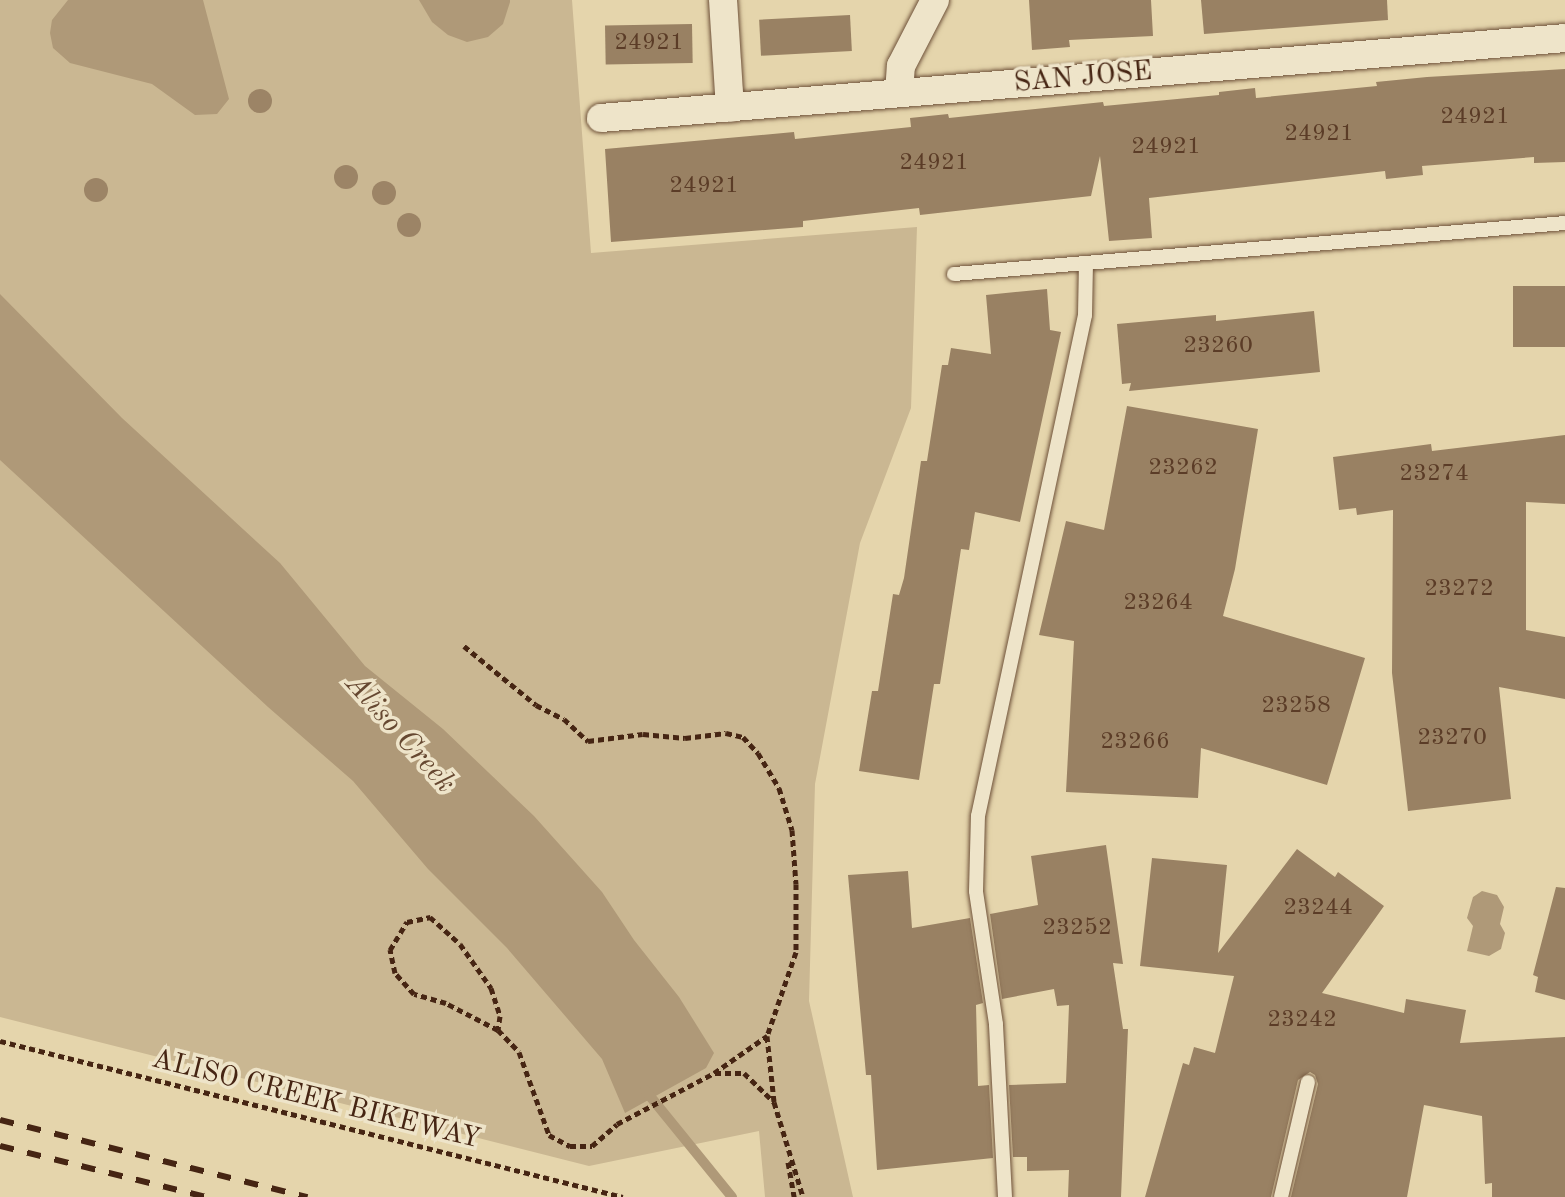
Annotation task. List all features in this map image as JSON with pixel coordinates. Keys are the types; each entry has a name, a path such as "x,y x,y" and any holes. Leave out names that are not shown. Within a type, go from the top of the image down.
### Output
{"street":[{"path":"723,0 730,108"},
{"path":"899,93 901,66 935,0"},
{"name":"SAN JOSE","path":"601,118 1565,38"}],"lane":[{"path":"954,274 1565,223"},
{"path":"1005,1197 996,1024 976,891 978,816 1085,315 1086,264"},
{"path":"1281,1197 1308,1082"}],"path":[{"path":"464,646 536,705 564,719 588,741 643,734 685,738 726,733 743,737 758,753 779,788 792,830 796,952 767,1036 774,1102 803,1197"},
{"path":"498,1030 500,1016 491,988 460,944 430,917 407,922 390,950 395,973 414,994 446,1003 498,1030 519,1052 549,1135 570,1146 592,1146 617,1124 714,1073 767,1036"},
{"name":"ALISO CREEK BIKEWAY","path":"0,1041 623,1197"},
{"path":"714,1073 744,1073 774,1102"},
{"path":"782,1129 794,1197"}],"shaded area":[{"path":"0,0 572,0 591,253 917,227 911,408 860,543 815,784 809,1001 853,1197 765,1197 759,1131 589,1166 0,1017"}],"water":[{"path":"68,0 203,0 229,99 217,114 195,115 152,84 70,63 53,48 50,33 52,20"},
{"path":"419,0 510,2 503,24 488,37 467,42 448,35 432,22"},
{"path":"0,294 122,418 280,563 365,666 443,729 534,816 602,892 634,940 679,997 714,1053 706,1068 625,1113 602,1059 507,948 428,869 353,781 268,707 0,460"},
{"path":"1482,891 1497,895 1504,907 1500,924 1505,933 1501,949 1489,956 1467,951 1473,926 1467,918 1473,897"}],"building":[{"path":"1029,0 1151,0 1153,36 1069,40 1070,47 1032,50"},
{"path":"1201,0 1387,0 1388,20 1204,34"},
{"path":"850,15 852,51 761,56 759,20"},
{"path":"692,24 693,63 606,65 605,26"},
{"path":"1565,69 1565,162 1534,163 1534,157 1422,166 1423,175 1386,179 1385,171 1149,198 1152,238 1109,241 1100,156 1091,196 920,215 919,208 803,221 803,227 611,242 605,149 794,132 795,139 911,127 910,118 948,114 949,118 1103,102 1104,106 1219,95 1219,92 1255,88 1256,98 1377,86 1376,82 1427,77"},
{"path":"1513,286 1565,286 1565,347 1513,347"},
{"path":"1047,289 1050,330 1061,332 1020,522 975,512 969,550 961,549 940,684 934,684 919,780 859,771 872,691 878,691 893,594 899,595 904,578 921,461 927,461 942,365 948,365 951,348 991,354 986,295"},
{"path":"1314,311 1320,372 1129,391 1131,383 1122,384 1117,324 1216,315 1216,321"},
{"path":"1127,406 1258,429 1235,569 1223,616 1365,658 1327,785 1201,748 1198,798 1066,792 1074,641 1039,635 1066,521 1104,530"},
{"path":"1565,435 1565,504 1526,502 1526,630 1565,637 1565,699 1499,687 1511,799 1408,811 1392,673 1393,510 1357,515 1356,508 1339,510 1333,457 1431,444 1432,451"},
{"path":"1106,845 1123,964 1113,963 1123,1029 1128,1029 1121,1197 1068,1197 1069,1170 1027,1171 1027,1157 1013,1157 1009,1085 1066,1083 1069,1005 1057,1006 1054,989 1002,999 990,914 1038,905 1031,856"},
{"path":"1297,849 1335,877 1338,872 1384,906 1322,993 1404,1013 1406,999 1466,1010 1460,1043 1565,1037 1565,1197 1492,1197 1492,1183 1485,1184 1482,1116 1424,1105 1407,1197 1291,1197 1318,1084 1315,1075 1310,1072 1298,1080 1271,1197 1145,1197 1183,1063 1189,1065 1194,1047 1215,1053 1234,976 1140,966 1152,858 1227,865 1218,953"},
{"path":"908,871 912,928 970,918 983,1003 976,1005 978,1086 989,1085 993,1158 877,1170 871,1075 866,1075 848,875"},
{"path":"1556,887 1565,888 1565,1000 1535,992 1538,977 1533,975"}],"waterway":[{"name":"Aliso Creek","path":"645,1090 732,1197"}],"railway":[{"path":"0,1120 307,1197"},
{"path":"0,1146 206,1197"}]}
